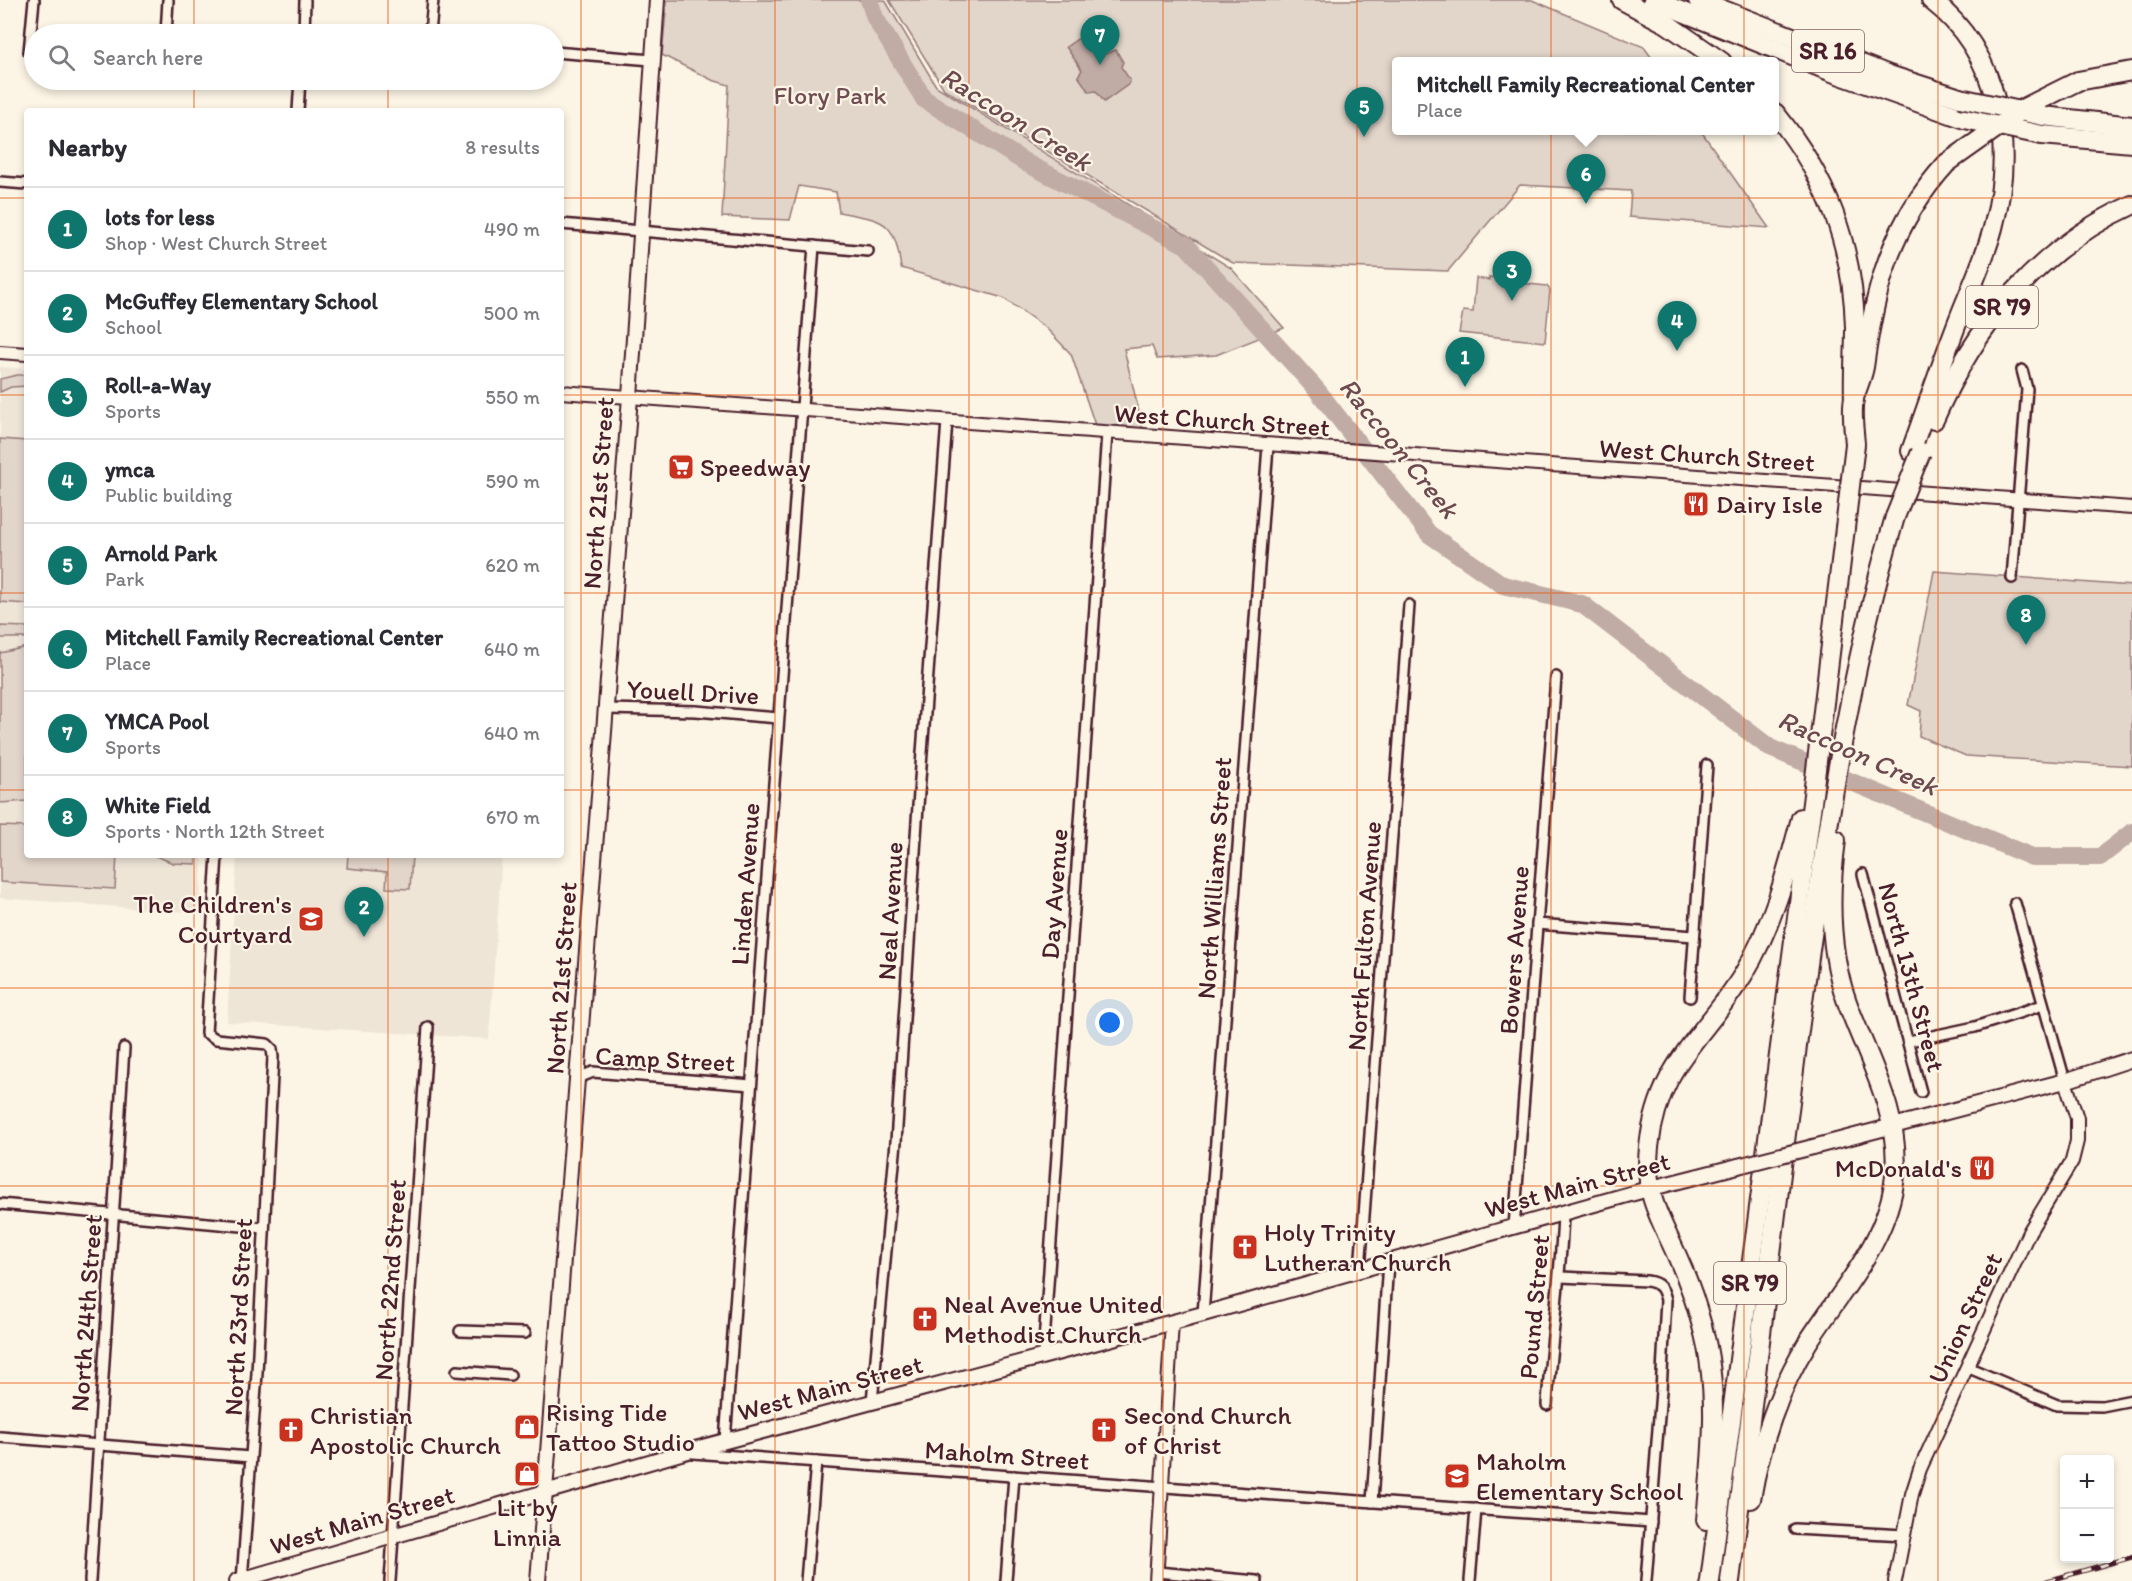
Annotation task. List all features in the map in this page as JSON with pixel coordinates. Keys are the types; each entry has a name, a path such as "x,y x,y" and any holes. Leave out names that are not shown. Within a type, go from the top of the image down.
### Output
{"highway":[{"path":"1622,0 1667,24 1715,57"},
{"name":"SR 16","path":"1653,0 1832,72 1965,119 2042,135 2132,143"},
{"name":"SR 16","path":"1698,0 1890,75 1960,98 2043,116 2132,126"},
{"path":"1916,451 1993,230 2003,170 1998,103 1991,82 1980,58 1961,31 1931,0"},
{"path":"1854,400 1863,372 1872,312 1886,258 1918,200 1947,163 2026,107 2078,81 2132,70"},
{"path":"1735,1544 1746,1532 1758,1469 1784,1387 1808,1342 1880,1232 1891,1200 1895,1175 1894,1125 1846,1000 1839,969 1833,909 1834,858 1814,770 1855,444 1854,317 1851,270 1842,231 1820,181 1779,119"},
{"name":"SR 79","path":"1710,1581 1821,807 1847,763 1849,707 1865,628 1893,524 1916,451 1961,366 2004,304 2041,264 2068,241 2132,205"},
{"path":"1713,1556 1706,1522 1713,1435 1713,1387 1709,1354 1691,1292 1653,1207 1648,1189 1650,1135 1662,1091 1684,1051 1743,974 1760,941 1788,866 1821,807"},
{"name":"SR 79","path":"1730,1581 1814,907 1821,807"}],"main road":[{"name":"North 21st Street","path":"538,1581 630,397 657,0"},
{"name":"West Main Street","path":"240,1580 684,1452 1203,1314 1648,1189 2065,1081 2132,1059"}],"street":[{"path":"32,24 34,0"},
{"path":"167,24 168,0"},
{"path":"305,0 305,24"},
{"path":"431,24 433,0"},
{"path":"564,53 652,60"},
{"path":"297,108 299,90"},
{"path":"0,182 24,184"},
{"path":"564,224 868,251"},
{"name":"Linden Avenue","path":"725,1441 814,246"},
{"path":"0,352 24,354"},
{"path":"2012,578 2020,500 2027,389 2022,370"},
{"name":"West Church Street","path":"564,392 1402,456 2132,508"},
{"name":"Neal Avenue","path":"872,1402 896,1142 947,421"},
{"name":"Day Avenue","path":"1043,1357 1107,433"},
{"name":"North Williams Street","path":"1203,1314 1268,446"},
{"name":"North Fulton Avenue","path":"1360,1270 1409,605"},
{"name":"Bowers Avenue","path":"1514,1227 1556,678"},
{"name":"Youell Drive","path":"606,709 696,711 778,718"},
{"path":"1690,997 1707,765"},
{"name":"North 23rd Street","path":"217,858 206,1033 216,1039 267,1044 272,1049 273,1057 250,1457 240,1580"},
{"name":"North 13th Street","path":"1863,873 1878,940 1909,1041 1921,1092"},
{"path":"2015,903 2065,1081"},
{"path":"1537,924 1694,936"},
{"path":"1909,1041 1975,1027 2043,1005"},
{"name":"North 22nd Street","path":"390,1581 428,1027"},
{"name":"North 24th Street","path":"90,1581 124,1048"},
{"name":"Camp Street","path":"578,1078 593,1072 752,1085"},
{"name":"Union Street","path":"1895,1581 1912,1494 1920,1469 2029,1232 2072,1161 2077,1142 2077,1118 2065,1081"},
{"path":"0,1204 264,1228"},
{"name":"Pound Street","path":"1547,1405 1551,1350 1561,1277 1563,1213"},
{"path":"1372,1502 1388,1262"},
{"path":"1561,1277 1657,1283 1663,1290 1666,1300 1646,1581"},
{"path":"1172,1322 1156,1577 1257,1581"},
{"path":"460,1331 525,1333"},
{"path":"1967,1367 2057,1405 2094,1407 2132,1400"},
{"path":"457,1371 510,1375"},
{"path":"0,1437 250,1457"},
{"name":"Maholm Street","path":"684,1452 1651,1522"},
{"path":"806,1581 816,1462"},
{"path":"1006,1581 1014,1476"},
{"path":"1470,1581 1476,1509"},
{"path":"1795,1529 1905,1535"}],"shaded area":[{"path":"1096,26 1109,44 1100,51 1102,55 1116,50 1123,62 1121,67 1130,80 1129,84 1104,102 1096,91 1089,92 1078,76 1082,70 1066,47"},
{"path":"0,367 24,369 24,858 203,858 199,913 0,898"},
{"path":"237,858 502,858 489,1039 227,1022"}],"green space":[{"name":"Flory Park","path":"667,0 885,0 936,86 1231,268 1284,328 1216,355 1157,359 1152,346 1124,349 1143,429 1095,425 1071,354 1046,328 1003,298 901,268 895,239 890,231 877,220 839,212 836,192 799,186 790,220 722,217 729,85 712,80 662,55"},
{"path":"889,0 1532,0 1644,47 1651,57 1392,57 1392,135 1704,135 1769,228 1629,217 1631,191 1520,185 1448,271 1233,263 944,89"},
{"path":"1489,277 1502,278 1502,281 1547,286 1550,290 1545,342 1459,333 1463,311 1473,312 1476,278 1489,280"},
{"path":"24,375 24,386 11,387 0,392 0,379"},
{"path":"0,439 24,441 24,604 0,602"},
{"path":"1934,571 2132,586 2132,766 1966,756 1919,736 1921,711 1908,705"},
{"path":"0,626 24,627 24,638 0,638"},
{"path":"24,648 24,801 0,803 0,653"},
{"path":"0,826 24,827 24,858 117,858 115,889 0,882"},
{"path":"160,858 197,858 196,864 173,863"},
{"path":"348,858 412,858 410,889 386,888 387,872 347,868"}],"waterway":[{"name":"Raccoon Creek","path":"869,0 875,18 924,99 1028,164 1186,245 1317,390 1429,534 1503,585 1582,604 1770,748 2032,857 2100,857 2132,832"}],"railway":[{"path":"2047,1581 2132,1557"}],"place":[{"name":"YMCA Pool","path":"1100,65"},
{"name":"Arnold Park","path":"1364,137"},
{"name":"Mitchell Family Recreational Center","path":"1586,204"},
{"name":"Roll-a-Way","path":"1512,301"},
{"name":"ymca","path":"1677,351"},
{"name":"lots for less","path":"1465,387"},
{"name":"Speedway","path":"681,467"},
{"name":"Dairy Isle","path":"1696,504"},
{"name":"White Field","path":"2026,645"},
{"name":"The Children's Courtyard","path":"311,919"},
{"name":"McGuffey Elementary School","path":"364,937"},
{"name":"McDonald's","path":"1982,1168"},
{"name":"Holy Trinity Lutheran Church","path":"1245,1247"},
{"name":"Neal Avenue United Methodist Church","path":"925,1319"},
{"name":"Rising Tide Tattoo Studio","path":"527,1427"},
{"name":"Christian Apostolic Church","path":"291,1430"},
{"name":"Second Church of Christ","path":"1104,1430"},
{"name":"Lit by Linnia","path":"527,1474"},
{"name":"Maholm Elementary School","path":"1457,1476"}]}
